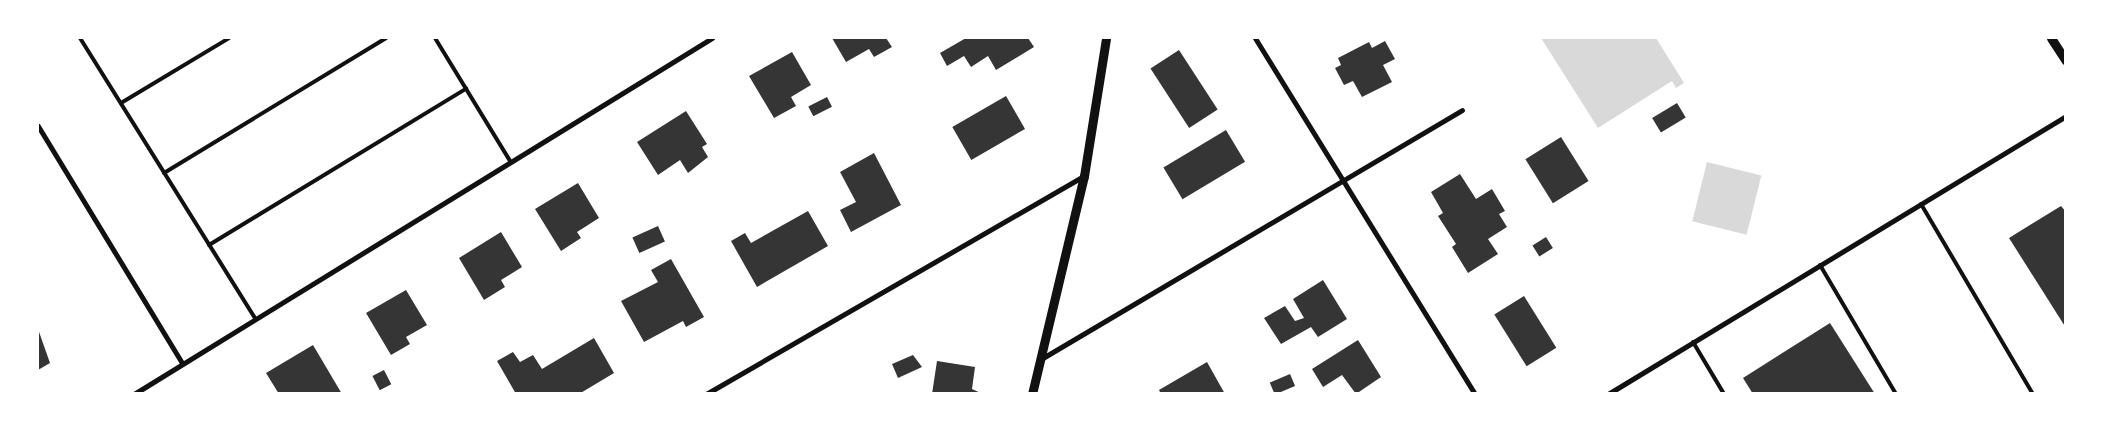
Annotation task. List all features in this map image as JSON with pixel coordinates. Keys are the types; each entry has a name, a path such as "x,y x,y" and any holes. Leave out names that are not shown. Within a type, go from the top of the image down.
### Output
{"street":[{"path":"134,394 712,38"},
{"path":"1032,394 1038,360 1084,176 1106,38"},
{"path":"1255,38 1475,394"},
{"path":"2051,38 2066,61"},
{"path":"1038,360 1462,110"},
{"path":"1608,394 2066,116"},
{"path":"38,126 182,363"},
{"path":"706,394 1084,176"}],"lane":[{"path":"80,38 255,318"},
{"path":"121,103 228,38"},
{"path":"164,173 386,38"},
{"path":"435,38 510,161"},
{"path":"210,245 466,88"},
{"path":"1921,204 2033,394"},
{"path":"1820,265 1896,394"},
{"path":"1693,342 1724,394"}],"shaded area":[{"path":"1541,38 1656,38 1684,83 1676,88 1672,81 1598,128"},
{"path":"1707,162 1761,176 1747,235 1692,221"}],"building":[{"path":"832,38 886,38 892,47 874,57 869,49 846,62"},
{"path":"966,38 1028,38 1034,47 996,70 988,56 971,67 964,56 947,66 940,53"},
{"path":"1385,41 1395,59 1383,65 1392,82 1362,97 1353,81 1344,85 1335,68 1341,65 1338,58 1369,42 1372,48"},
{"path":"1179,50 1218,110 1189,128 1150,69"},
{"path":"792,52 811,85 791,97 796,106 774,118 749,76"},
{"path":"1006,96 1025,129 971,160 952,127"},
{"path":"827,97 832,107 813,116 808,107"},
{"path":"1677,103 1686,118 1661,133 1652,118"},
{"path":"686,111 707,144 702,147 708,157 688,173 680,160 658,175 637,142"},
{"path":"1226,130 1245,162 1182,199 1163,168"},
{"path":"1561,137 1589,181 1553,203 1525,159"},
{"path":"874,153 901,205 851,232 840,210 856,202 840,172"},
{"path":"1460,174 1476,199 1492,189 1505,211 1499,214 1507,227 1488,239 1498,254 1468,273 1452,247 1456,244 1438,216 1443,213 1431,192"},
{"path":"578,183 599,218 577,232 581,238 561,251 535,209"},
{"path":"2061,206 2066,212 2066,328 2009,238"},
{"path":"808,211 828,246 757,287 731,241 745,233 751,243"},
{"path":"658,226 665,242 639,253 632,237"},
{"path":"501,232 522,267 501,280 505,287 484,300 459,258"},
{"path":"1546,237 1553,248 1539,257 1532,245"},
{"path":"671,259 704,317 686,327 683,321 644,342 621,301 658,282 651,270"},
{"path":"1323,280 1347,319 1318,337 1311,327 1281,344 1264,318 1285,306 1295,321 1304,318 1293,299"},
{"path":"406,290 427,325 406,337 410,344 391,355 366,313"},
{"path":"1524,296 1556,348 1527,366 1494,315"},
{"path":"1830,323 1875,394 1753,394 1743,378"},
{"path":"38,329 50,363 38,370"},
{"path":"594,338 614,373 579,394 516,394 497,361 513,352 520,362 533,355 542,369"},
{"path":"1358,340 1381,377 1356,394 1342,375 1323,387 1312,369"},
{"path":"313,345 342,394 279,394 266,373"},
{"path":"913,355 922,367 898,378 892,364"},
{"path":"937,361 975,367 972,389 983,394 932,394"},
{"path":"1207,362 1225,394 1161,394 1159,390"},
{"path":"384,370 391,384 380,390 372,376"},
{"path":"1290,374 1295,386 1275,394 1270,383"}]}
